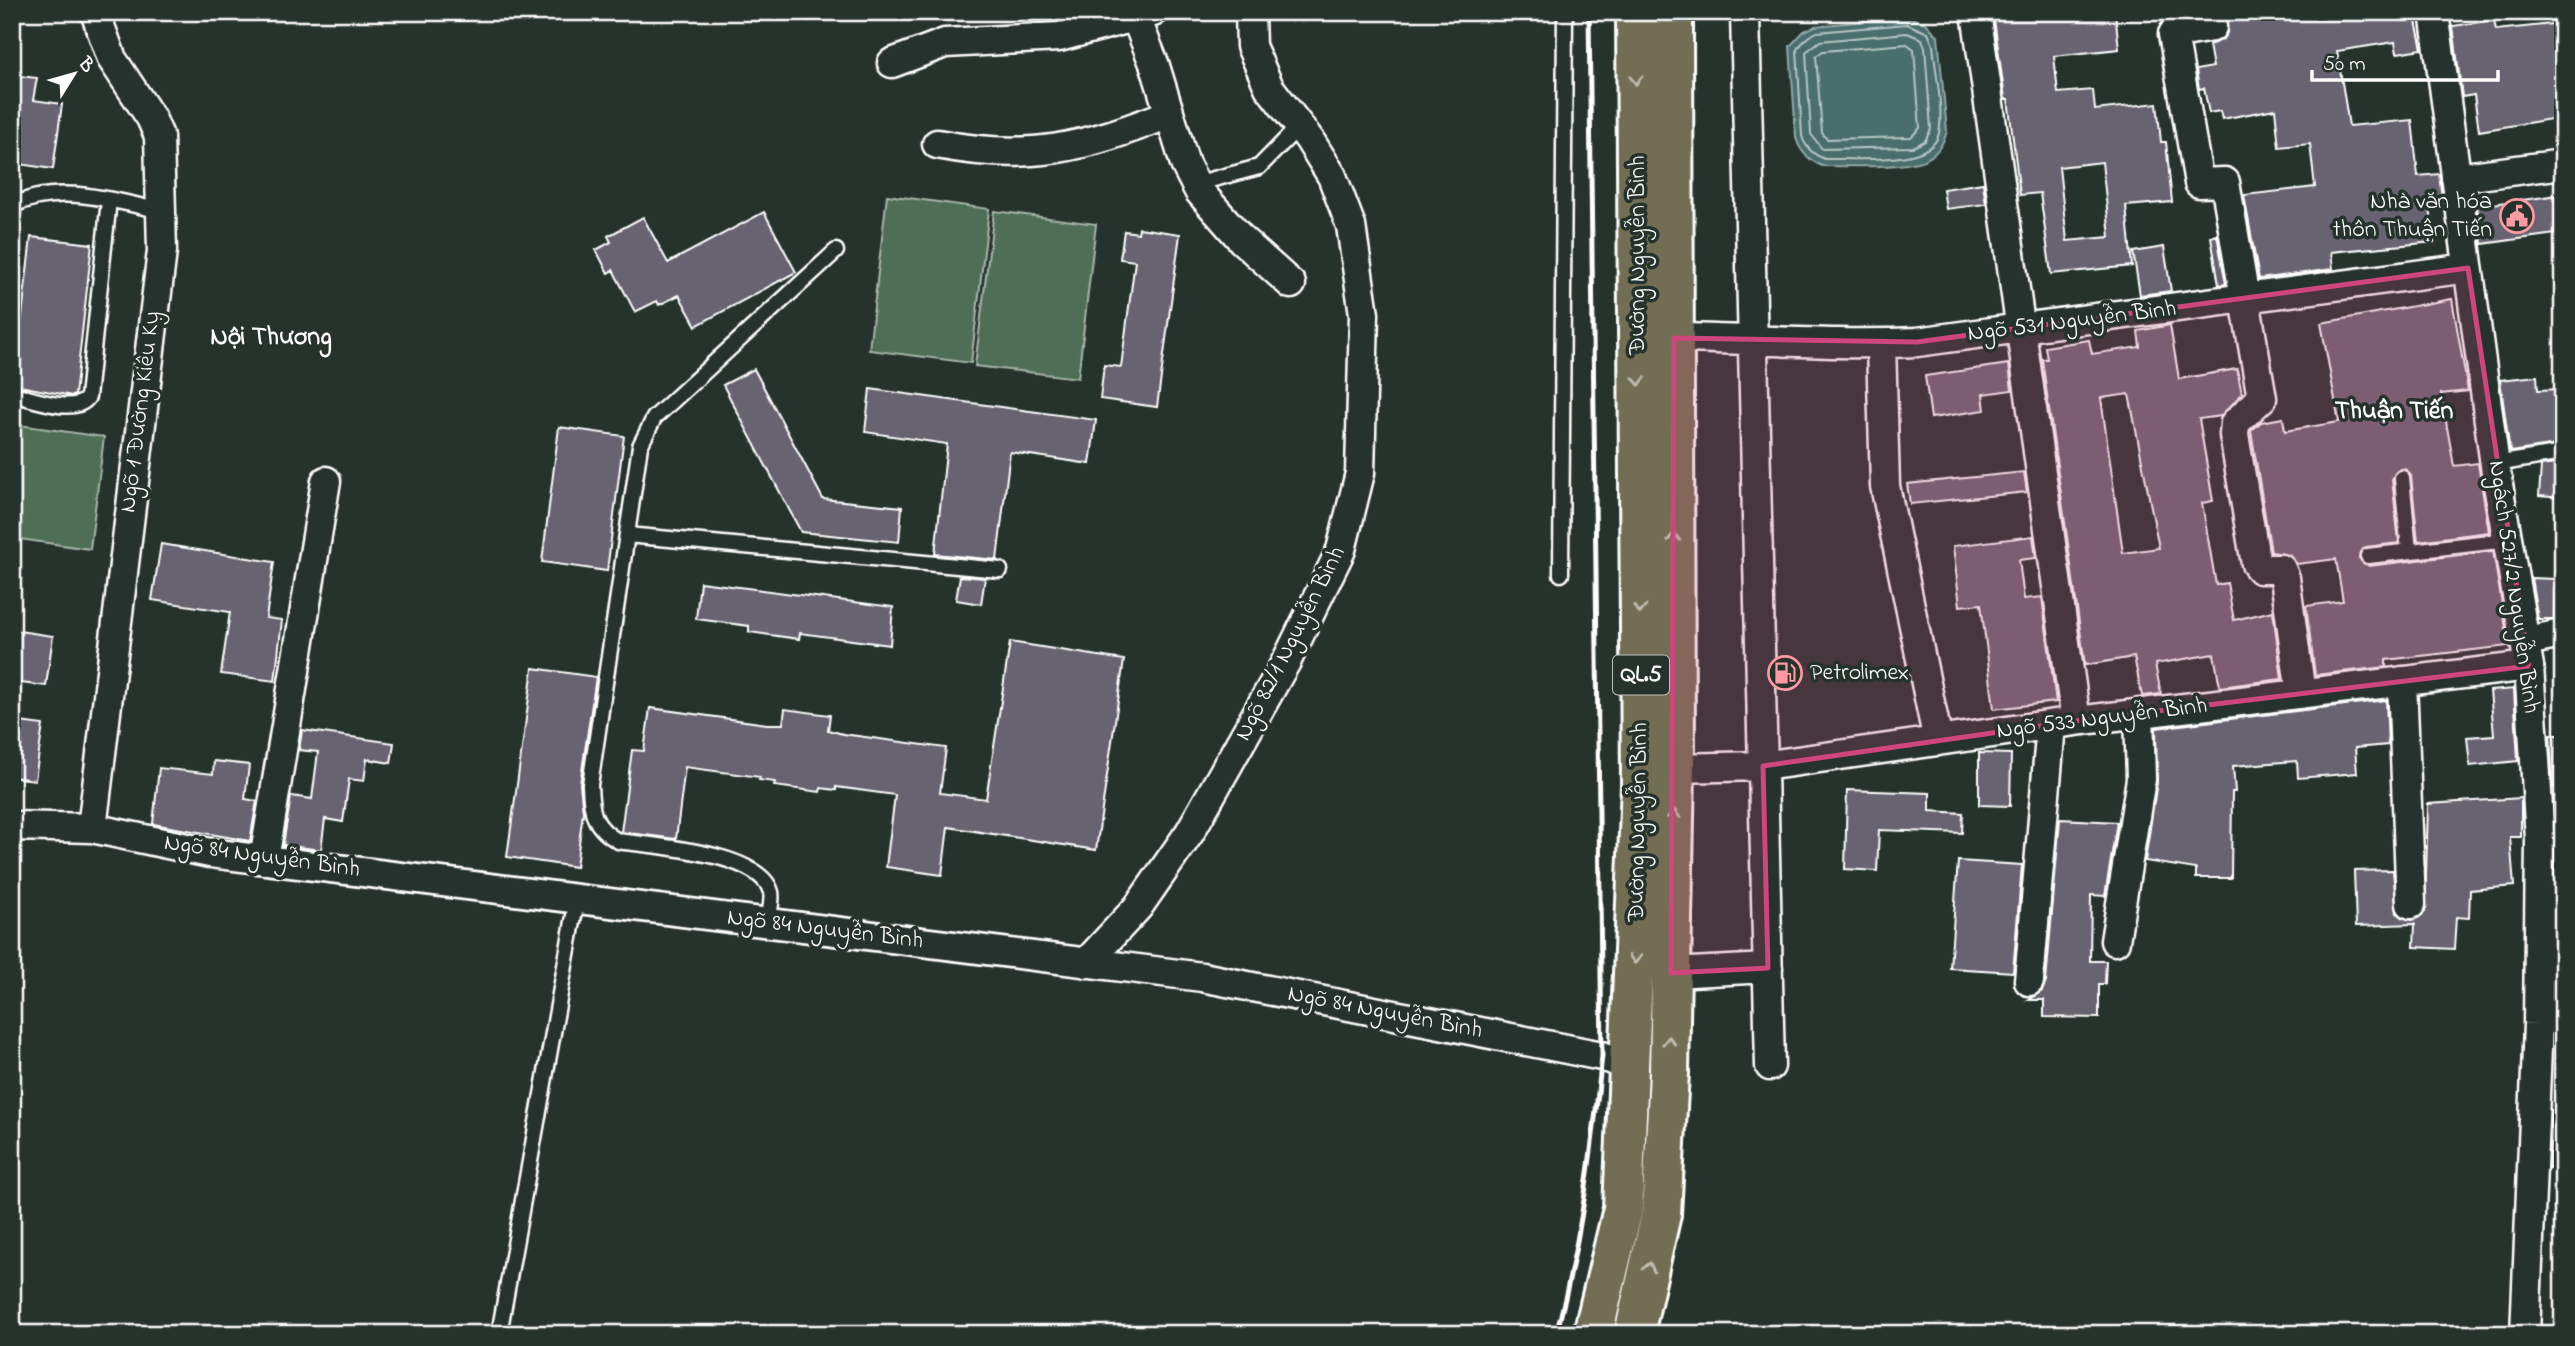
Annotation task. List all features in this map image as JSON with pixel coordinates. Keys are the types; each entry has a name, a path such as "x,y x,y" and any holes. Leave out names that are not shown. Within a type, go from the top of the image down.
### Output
{"highway":[{"name":"Đường Nguyễn Bình","path":"1593,1334 1623,1209 1632,1068 1642,785 1636,12"},
{"name":"Đường Nguyễn Bình","path":"1634,1334 1661,1214 1671,973 1675,768 1673,12"}],"street":[{"name":"Ngõ 1 Đường Kiêu Kỵ","path":"92,828 162,251 159,136 151,118 112,60 95,12"},
{"path":"1745,12 1770,1066"},
{"path":"1976,12 2021,330 2064,723 2029,981"},
{"path":"2209,12 2212,27 2174,34 2199,183 2225,182 2262,398 2235,423 2234,435 2256,564 2260,569 2281,569 2285,578 2301,694"},
{"name":"Ngách 527/2 Nguyễn Bình","path":"2434,12 2495,464 2527,654 2540,839 2550,1025 2525,1334"},
{"name":"Ngõ 82/1 Nguyễn Bình","path":"1086,963 1138,907 1190,832 1287,660 1341,551 1360,473 1364,314 1351,226 1332,176 1264,77 1251,46 1251,13"},
{"path":"892,63 945,43 1059,37 1144,15 1169,114 1185,164 1195,184 1242,240 1291,284"},
{"path":"937,144 982,153 1050,152 1108,138 1169,114"},
{"path":"2456,178 2563,164"},
{"name":"Ngõ 531 Nguyễn Bình","path":"1674,338 1753,339 1794,344 1881,344 2021,330 2468,268"},
{"path":"1881,344 1885,486 1938,741"},
{"path":"264,860 326,481"},
{"name":"Ngõ 533 Nguyễn Bình","path":"1675,768 1763,766 2139,713 2402,681 2527,654 2563,634"},
{"path":"2402,681 2411,904"},
{"path":"2115,941 2141,779 2139,713"},
{"name":"Ngõ 84 Nguyễn Bình","path":"12,826 92,828 210,853 1202,977 1602,1056 1632,1068"},
{"path":"1671,973 1768,968"}],"lane":[{"path":"1561,574 1564,12"},
{"path":"1195,184 1259,167 1299,126"},
{"path":"12,206 24,200 62,195 109,200 162,211"},
{"path":"12,394 71,406 80,404 89,397 109,200"},
{"path":"768,923 772,894 766,880 754,871 727,859 618,841 604,833 593,818 590,785 640,446 650,424 836,251"},
{"path":"2495,464 2563,453"},
{"path":"2402,478 2409,551"},
{"path":"627,535 1000,570"},
{"path":"2368,556 2507,540"},
{"path":"499,1334 577,899"}],"highlighted area":[{"path":"2468,268 2529,666 2076,721 1763,766 1768,968 1671,973 1674,338 1917,342"}],"green space":[{"path":"887,195 989,209 971,363 869,350"},
{"path":"994,211 1096,224 1078,378 975,366"},
{"path":"12,424 104,437 90,549 12,538"}],"water":[{"path":"1907,17 1926,23 1938,36 1947,131 1940,146 1928,158 1908,164 1822,166 1813,161 1802,151 1796,137 1790,46 1804,31 1815,26"}],"building":[{"path":"1993,12 2115,12 2119,49 2054,56 2058,93 2093,90 2095,110 2157,103 2161,142 2166,142 2172,202 2126,206 2132,266 2051,274 2040,193 2020,195 2008,99 2005,99","holes":["2102,162 2110,237 2067,241 2059,167"]},
{"path":"2226,12 2414,12 2422,49 2397,53 2395,42 2337,51 2349,126 2412,120 2418,176 2439,174 2443,205 2430,206 2434,242 2331,252 2333,269 2259,279 2244,195 2315,187 2310,144 2279,147 2275,109 2222,119 2220,111 2209,113 2204,88 2199,89 2196,70 2213,67 2209,45 2222,40 2227,33"},
{"path":"2494,20 2496,30 2561,23 2563,117 2479,131 2474,95 2462,97 2453,26"},
{"path":"12,75 37,78 33,100 62,104 53,169 12,163"},
{"path":"1983,183 1986,204 1946,209 1943,189"},
{"name":"Nhà văn hóa thôn Thuận Tiến","path":"2559,195 2563,233 2482,244 2477,206"},
{"path":"764,212 796,272 696,326 679,295 659,305 657,301 635,312 613,270 608,273 596,250 611,242 608,236 643,217 668,263"},
{"path":"1139,228 1180,234 1157,407 1100,399 1104,365 1121,367 1135,261 1120,259 1124,231 1138,233"},
{"path":"2217,235 2226,284 2219,285 2211,237"},
{"path":"31,237 92,244 75,395 72,396 14,385"},
{"path":"2164,247 2171,291 2140,295 2133,252"},
{"path":"2452,299 2468,391 2441,394 2454,466 2478,463 2489,532 2418,541 2411,476 2407,470 2400,469 2392,479 2399,543 2366,547 2360,552 2359,558 2369,566 2493,551 2509,646 2386,660 2386,667 2315,675 2306,606 2343,601 2336,559 2297,564 2289,555 2271,552 2251,431 2261,422 2283,418 2285,431 2339,422 2321,323"},
{"path":"2170,325 2179,379 2237,369 2242,394 2221,416 2199,419 2213,501 2202,503 2216,585 2227,583 2234,620 2273,611 2282,679 2220,687 2214,654 2155,664 2161,694 2142,696 2134,657 2085,665 2042,359 2047,359 2045,347 2089,340 2092,354 2140,347 2138,331","holes":["2129,394 2159,548 2123,553 2101,398"]},
{"path":"2009,364 2012,390 1983,394 1985,410 1931,418 1925,376"},
{"path":"754,369 823,499 902,507 899,542 801,532 723,385"},
{"path":"2537,376 2538,390 2560,389 2563,444 2510,452 2500,380"},
{"path":"870,389 1096,420 1090,464 1010,452 997,560 935,554 947,444 865,432"},
{"path":"559,427 624,436 607,571 542,562"},
{"path":"2563,463 2563,498 2539,496 2541,466"},
{"path":"2024,472 2027,492 1910,504 1907,484"},
{"path":"2033,536 2036,558 2019,560 2024,599 2042,597 2056,702 1994,709 1981,604 1960,606 1953,546"},
{"path":"161,544 274,562 266,618 282,620 275,681 221,674 230,612 152,600"},
{"path":"960,576 985,578 981,604 956,600"},
{"path":"2531,578 2555,579 2554,619 2538,619"},
{"path":"700,582 893,607 890,645 800,633 799,639 749,632 749,626 696,619"},
{"path":"12,630 53,636 46,686 12,682"},
{"path":"1010,642 1124,660 1096,850 948,827 942,875 886,867 895,795 836,787 836,790 821,788 820,792 774,786 775,782 759,780 760,777 685,767 676,839 621,832 632,750 644,751 650,708 767,724 783,724 785,709 830,715 828,730 946,748 940,793 986,799"},
{"path":"533,668 596,677 580,784 583,812 576,867 507,857"},
{"path":"2514,689 2518,761 2470,766 2467,737 2494,735 2490,691"},
{"path":"2386,700 2388,745 2355,748 2357,773 2298,778 2297,761 2233,766 2235,792 2232,792 2231,878 2196,878 2196,869 2145,861 2157,782 2156,728"},
{"path":"12,721 43,725 35,780 12,777"},
{"path":"302,730 394,743 391,763 367,759 364,781 349,779 343,822 325,819 321,850 283,845 291,796 312,799 318,752 299,750"},
{"path":"2550,735 2563,735 2563,787 2553,787"},
{"path":"1979,753 2011,754 2010,806 1979,805"},
{"path":"214,761 249,765 245,799 257,801 250,841 153,824 159,768 213,774"},
{"path":"1847,790 1930,793 1930,811 1963,813 1962,833 1879,830 1877,871 1845,869"},
{"path":"2521,798 2521,837 2510,837 2514,886 2470,890 2469,918 2456,917 2454,949 2414,947 2415,924 2356,926 2354,871 2393,870 2397,913 2412,920 2425,912 2428,804"},
{"path":"2060,819 2117,822 2105,896 2091,895 2090,961 2106,961 2105,984 2099,984 2099,1018 2044,1017 2044,1000 2028,1000 2042,991 2046,982"},
{"path":"1958,861 2022,865 2013,972 1950,968"},
{"path":"2551,1110 2563,1110 2563,1168 2549,1168"}],"railway":[{"path":"1556,1334 1579,1230 1602,1056 1589,12"}],"place":[{"name":"Nhà văn hóa thôn Thuận Tiến","path":"2517,216"},
{"name":"Petrolimex","path":"1785,673"}],"district":[{"name":"Nội Thương","path":"271,338"},
{"name":"Thuận Tiến","path":"2394,412"}]}
